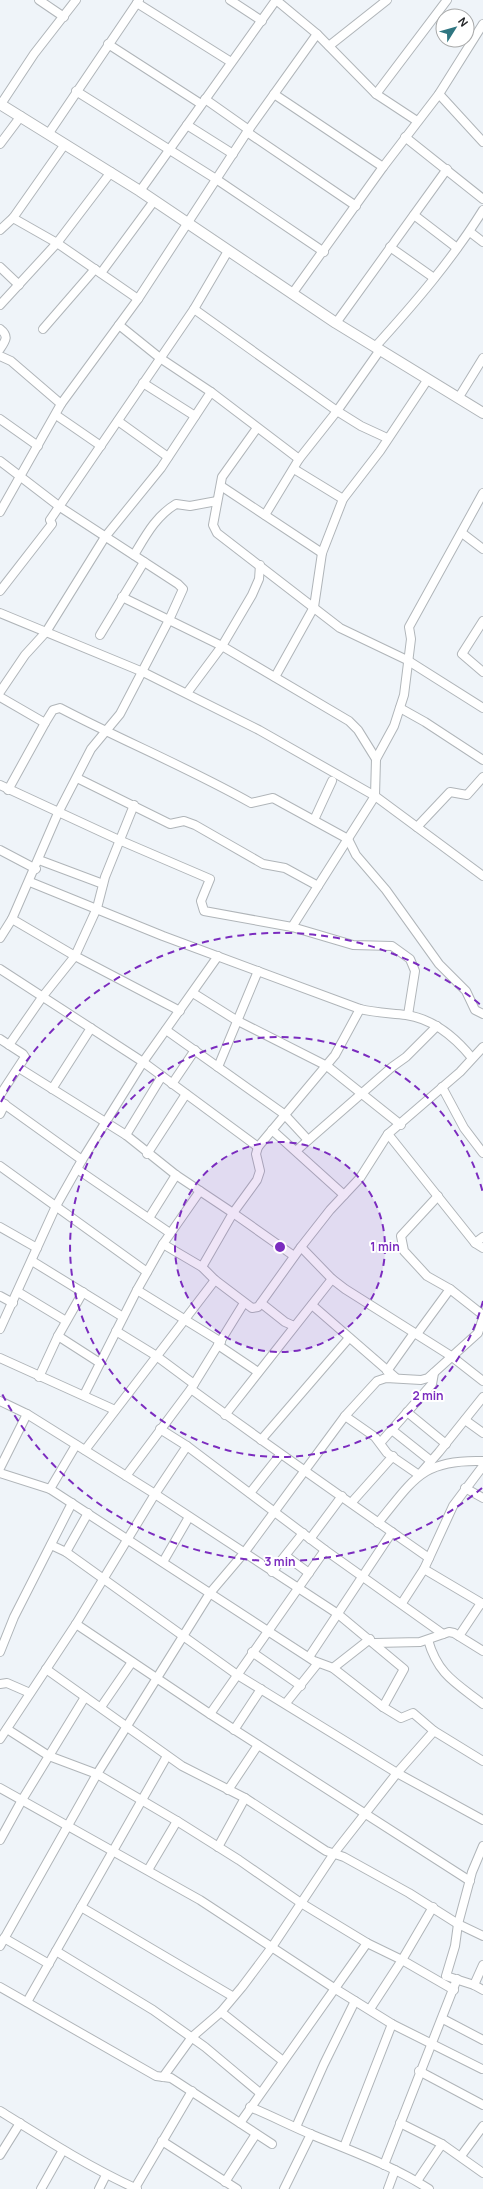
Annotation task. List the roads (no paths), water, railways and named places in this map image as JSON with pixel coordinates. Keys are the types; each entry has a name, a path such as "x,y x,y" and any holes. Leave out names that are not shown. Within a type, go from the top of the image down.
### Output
{"street":[{"path":"39,0 64,17"},
{"path":"76,0 34,54 1,104 111,172 336,323 483,413"},
{"path":"230,0 262,21"},
{"path":"140,191 276,0 317,34 376,94 417,121"},
{"path":"329,46 386,0"},
{"path":"376,94 447,0"},
{"path":"49,134 76,91 138,1 231,62"},
{"path":"292,294 324,252 405,137 439,94 482,29"},
{"path":"0,512 20,474 38,446 61,404 138,299 248,131 317,34"},
{"path":"108,44 248,131 356,206"},
{"path":"76,91 216,179 324,252"},
{"path":"274,94 383,167"},
{"path":"439,94 483,141"},
{"path":"0,144 21,116"},
{"path":"187,125 233,154"},
{"path":"405,137 483,198"},
{"path":"0,230 13,218 64,144"},
{"path":"336,323 447,169"},
{"path":"0,305 57,244 111,172"},
{"path":"43,329 98,271 154,201"},
{"path":"265,515 299,459 337,410 377,349 470,232 483,210"},
{"path":"414,215 457,248"},
{"path":"13,218 57,244 138,299"},
{"path":"470,232 483,242"},
{"path":"390,247 434,278"},
{"path":"0,591 52,524 50,520 194,309 228,251"},
{"path":"0,267 19,285"},
{"path":"194,309 337,410 362,426 387,438"},
{"path":"119,325 160,358 211,392 299,459"},
{"path":"0,329 6,335 6,340 0,349"},
{"path":"0,356 11,361 61,404"},
{"path":"459,397 483,358"},
{"path":"275,677 314,607 322,553 343,499 428,379"},
{"path":"143,383 195,416"},
{"path":"0,692 25,655 46,632 105,537 161,468 211,392"},
{"path":"56,415 101,446"},
{"path":"0,419 38,446"},
{"path":"118,422 168,457"},
{"path":"258,428 225,470 213,525 217,533 223,540 260,565 340,628 407,660 483,708"},
{"path":"0,461 20,474 60,507 178,584 183,589 169,620 120,714 91,749 58,813 30,882 12,919 0,938"},
{"path":"294,469 343,499"},
{"path":"221,486 322,553"},
{"path":"292,927 375,796 376,759 400,708 411,639 409,627 483,494"},
{"path":"134,555 150,528 168,509 176,504 190,506 217,502"},
{"path":"462,533 483,549"},
{"path":"100,635 144,562"},
{"path":"186,693 222,646 252,595 259,579 260,565"},
{"path":"122,597 222,646 349,721 358,730 376,759"},
{"path":"0,613 142,672 259,730 375,796 483,876"},
{"path":"483,621 462,654 483,672"},
{"path":"0,697 45,723"},
{"path":"408,1015 415,971 410,959 401,951 392,946 353,945 292,927 204,911 201,901 210,879 58,813 4,787 53,710 60,708 105,732 209,779 250,802 273,798 348,839 356,855 386,890 439,964 466,991 475,1010 483,1014"},
{"path":"400,708 426,722 483,760"},
{"path":"417,827 450,792 467,795 483,777"},
{"path":"77,778 170,824 184,821 195,825 263,864 285,868 318,886"},
{"path":"314,820 332,781"},
{"path":"9,1045 43,996 75,956 97,908 103,884 134,805"},
{"path":"0,850 36,869"},
{"path":"39,860 103,884"},
{"path":"30,882 163,936 360,1009 380,1014 408,1015 437,1026 459,1042 472,1058"},
{"path":"12,919 75,956 180,1011"},
{"path":"0,1328 13,1303 32,1261 36,1248 56,1206 82,1160 143,1062 218,956"},
{"path":"0,969 143,1062 258,1147"},
{"path":"218,1067 236,1020 258,971"},
{"path":"193,992 236,1020 327,1066 401,1125"},
{"path":"202,1268 233,1213 258,1180 260,1171 256,1154 258,1147 284,1114 335,1056 360,1009"},
{"path":"297,1150 406,1057 437,1026"},
{"path":"52,1089 91,1028"},
{"path":"166,1030 284,1114 308,1140"},
{"path":"0,1038 25,1057 0,1095"},
{"path":"163,1244 202,1268 244,1303 255,1308 261,1304 301,1246 371,1163 388,1134 401,1125 483,1047"},
{"path":"172,1084 195,1050"},
{"path":"19,1068 126,1135 147,1154 176,1176 233,1213 294,1256"},
{"path":"126,1135 162,1076"},
{"path":"442,1087 464,1128 483,1153"},
{"path":"147,1154 186,1094"},
{"path":"0,1114 3,1102 82,1160"},
{"path":"272,1130 297,1150 344,1195"},
{"path":"388,1134 475,1243 483,1248"},
{"path":"0,1166 147,1272"},
{"path":"77,1169 170,1233"},
{"path":"149,1218 176,1176"},
{"path":"84,1395 136,1290 170,1233 200,1191"},
{"path":"438,1196 402,1236 404,1251 416,1266 427,1276 450,1289 483,1315"},
{"path":"0,1227 36,1248"},
{"path":"475,1243 483,1237"},
{"path":"301,1246 332,1279 451,1356 483,1381"},
{"path":"32,1261 123,1317"},
{"path":"226,1415 332,1279"},
{"path":"85,1450 155,1355 215,1280"},
{"path":"387,1370 450,1289"},
{"path":"136,1290 219,1343 258,1372"},
{"path":"18,1292 66,1321"},
{"path":"39,1377 58,1336 83,1292"},
{"path":"0,1296 13,1303"},
{"path":"126,1476 192,1386 244,1303"},
{"path":"261,1304 285,1322 294,1326"},
{"path":"312,1305 395,1377"},
{"path":"0,1946 67,1825 97,1774 158,1679 183,1634 210,1593 244,1553 345,1416 377,1381 395,1377 421,1380 428,1378 478,1333 483,1318"},
{"path":"116,1331 155,1355 226,1415 280,1455 352,1502 429,1558"},
{"path":"58,1336 100,1363"},
{"path":"261,1440 349,1338"},
{"path":"0,1358 39,1377 84,1395 115,1410"},
{"path":"381,1442 432,1384 434,1373"},
{"path":"378,1522 431,1462 483,1397"},
{"path":"0,1401 27,1414 155,1494 297,1589 338,1614 372,1641 404,1668 383,1707"},
{"path":"407,1412 446,1444"},
{"path":"0,1468 27,1414"},
{"path":"345,1416 381,1442 387,1453 419,1475"},
{"path":"465,1420 483,1433"},
{"path":"160,1429 187,1446 310,1539 402,1603 443,1634"},
{"path":"392,1430 431,1462"},
{"path":"50,1489 76,1445"},
{"path":"0,1739 76,1624 155,1494 187,1446"},
{"path":"250,1493 280,1455"},
{"path":"352,1502 393,1456"},
{"path":"419,1475 455,1460 483,1461"},
{"path":"402,1603 424,1570 453,1506 483,1466"},
{"path":"0,1473 50,1489 129,1538 267,1631 318,1663 333,1668 383,1707 403,1719 413,1713 434,1731 483,1761"},
{"path":"465,1488 483,1498"},
{"path":"310,1539 342,1496"},
{"path":"0,1652 14,1617 72,1503"},
{"path":"66,1552 88,1513"},
{"path":"163,1562 189,1517"},
{"path":"309,1657 392,1532"},
{"path":"272,1572 303,1533"},
{"path":"51,1545 66,1552 183,1634 236,1674 286,1703 398,1773 483,1820"},
{"path":"210,1714 236,1674 325,1550"},
{"path":"286,1556 309,1573"},
{"path":"424,1570 482,1603 459,1636"},
{"path":"76,1624 234,1730 470,1881"},
{"path":"333,1668 372,1641 428,1640 449,1632 459,1636 483,1651"},
{"path":"428,1640 432,1656 444,1674 483,1704"},
{"path":"252,1652 301,1686"},
{"path":"101,1707 132,1662"},
{"path":"286,1703 318,1663"},
{"path":"46,1668 167,1756 245,1798 326,1851 335,1852 433,1907 458,1924 483,1936"},
{"path":"0,1684 7,1683 30,1693"},
{"path":"234,1730 261,1689"},
{"path":"0,1840 22,1800 85,1697"},
{"path":"7,1729 49,1756 97,1774 177,1821 301,1903 367,1943 402,1960 454,1990"},
{"path":"163,2077 192,2038 221,2012 232,1996 242,1986 272,1947 335,1852 398,1773 434,1731"},
{"path":"228,1790 258,1745"},
{"path":"27,2002 167,1756"},
{"path":"0,1788 200,1900 334,1988 392,2024 482,2069"},
{"path":"218,1847 245,1798"},
{"path":"148,1870 177,1821"},
{"path":"483,1846 470,1881 458,1924 455,1946 446,1976 474,1985 483,1990"},
{"path":"81,1907 232,1996"},
{"path":"370,2009 402,1960 433,1907"},
{"path":"4,1938 48,1964"},
{"path":"240,2123 250,2106 367,1943"},
{"path":"56,1951 153,2010 192,2038 260,2093"},
{"path":"474,1985 483,1965"},
{"path":"384,2165 419,2071 443,2019 457,1979"},
{"path":"0,1987 156,2076 171,2078 272,2144"},
{"path":"296,2127 324,2064 355,2001"},
{"path":"221,2012 283,2061"},
{"path":"443,2019 483,2040"},
{"path":"344,2147 392,2024"},
{"path":"419,2071 483,2105"},
{"path":"0,2111 106,2175 136,2189 162,2141 192,2091"},
{"path":"250,2106 395,2170 429,2189"},
{"path":"0,2155 20,2123"},
{"path":"400,2123 442,2144 483,2173"},
{"path":"461,2156 483,2126"},
{"path":"225,2182 256,2134"},
{"path":"284,2189 311,2134"},
{"path":"162,2141 237,2189"},
{"path":"417,2181 442,2144"},
{"path":"41,2189 63,2150"},
{"path":"388,2189 395,2170"},
{"path":"99,2189 106,2175"}]}
